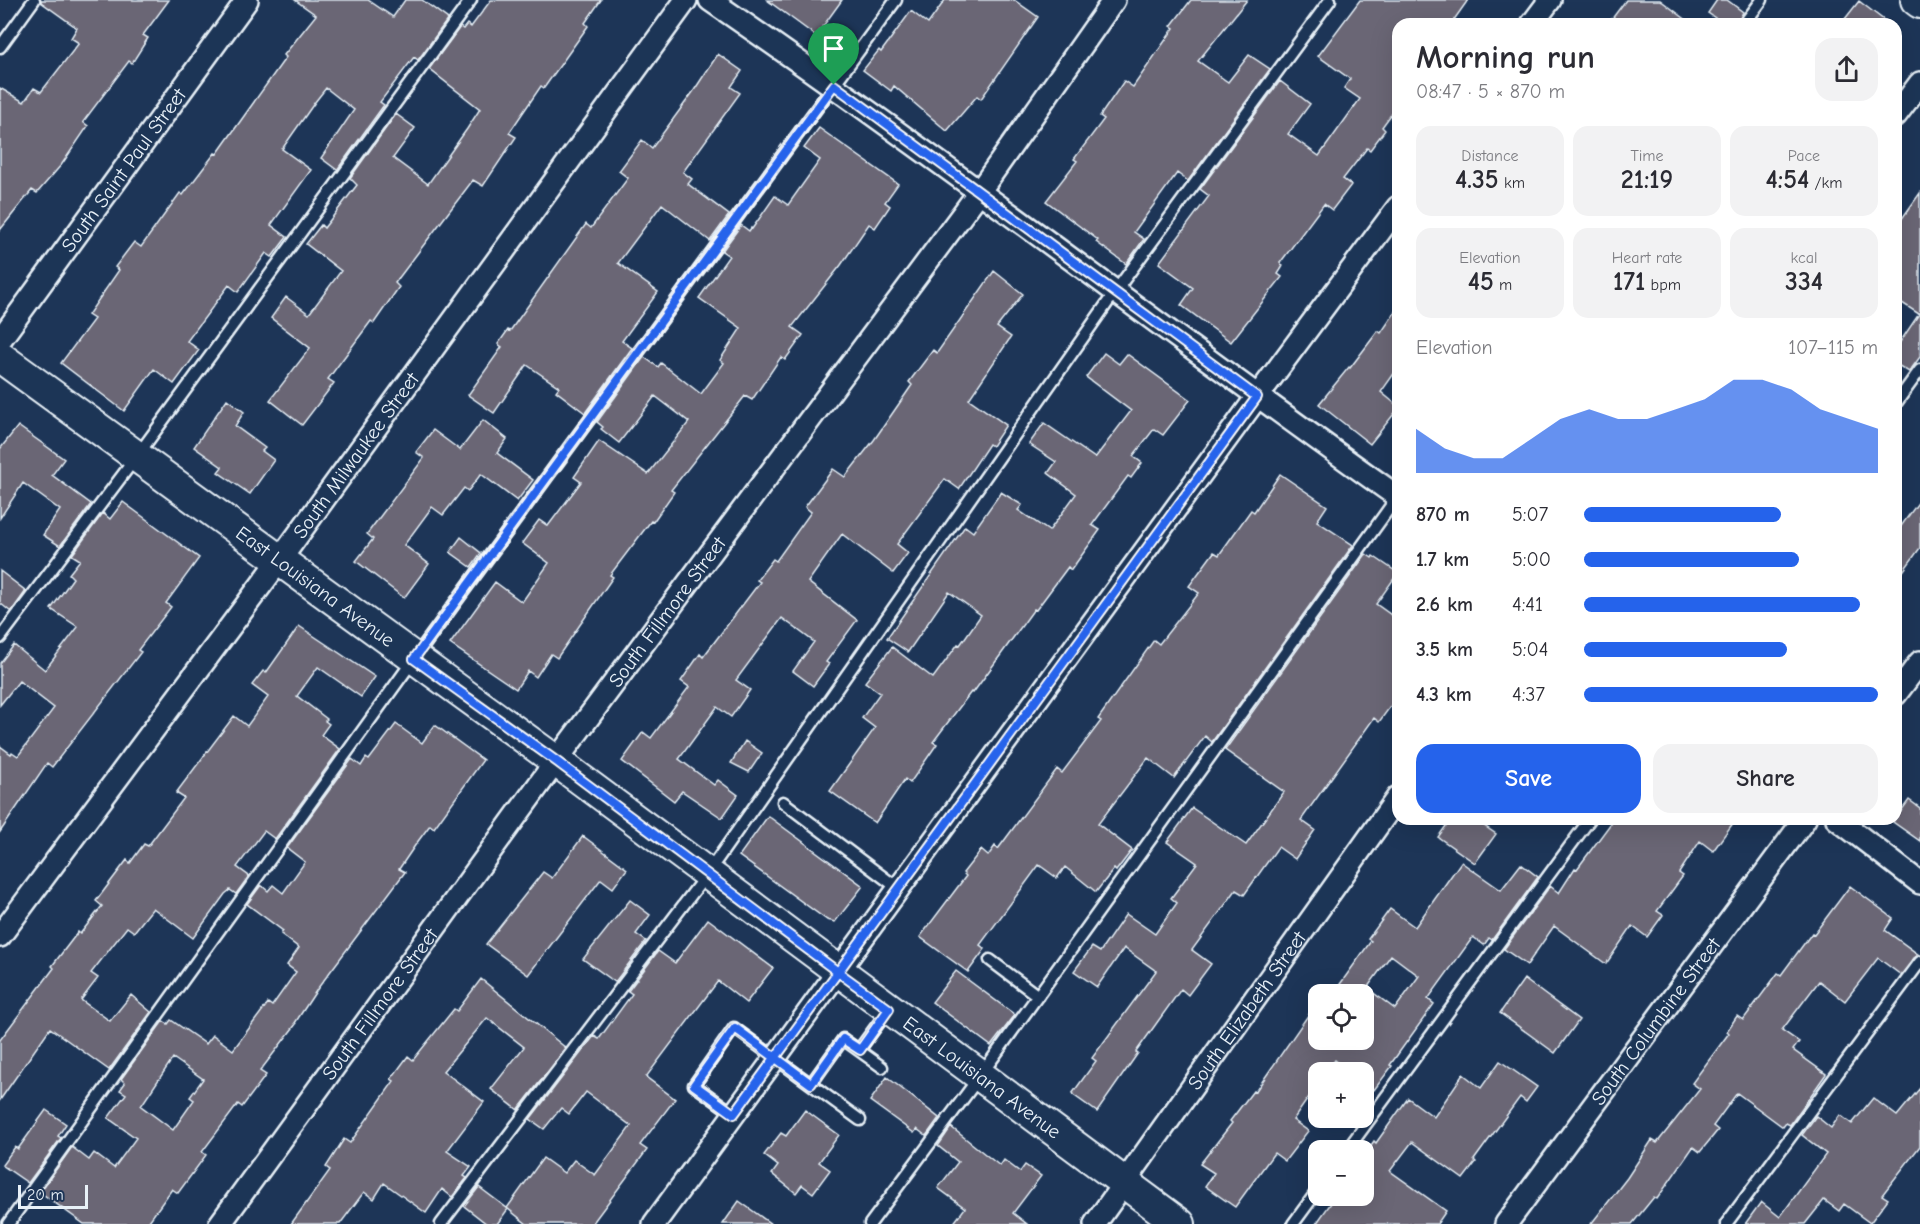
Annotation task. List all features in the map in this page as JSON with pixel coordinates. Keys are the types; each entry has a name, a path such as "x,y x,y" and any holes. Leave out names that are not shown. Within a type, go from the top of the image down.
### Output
{"street":[{"name":"South Saint Paul Street","path":"0,340 247,0"},
{"name":"South Milwaukee Street","path":"0,936 279,561 686,0"},
{"path":"710,0 834,85 1257,397 1392,493"},
{"name":"South Fillmore Street","path":"220,1224 556,761 979,192 1114,0"},
{"path":"1536,18 1550,0"},
{"path":"1916,0 1920,3"},
{"path":"1902,107 1920,83"},
{"path":"654,1224 1392,215"},
{"name":"East Louisiana Avenue","path":"0,357 556,761 1180,1224"},
{"path":"1902,686 1920,662"},
{"name":"South Elizabeth Street","path":"1095,1224 1125,1185 1325,897 1392,805"},
{"name":"South Columbine Street","path":"1506,1224 1801,825"},
{"path":"1845,825 1920,883"}],"lane":[{"path":"0,47 34,0"},
{"path":"0,638 137,456 471,0"},
{"path":"8,1224 414,659 896,0"},
{"path":"441,1224 706,874 1115,292 1330,0"},
{"path":"1748,18 1762,0"},
{"path":"1902,395 1920,370"},
{"path":"870,1224 980,1076 1392,505"},
{"path":"783,802 899,889"},
{"path":"1354,1140 1586,825"},
{"path":"990,960 1038,996"},
{"path":"1726,1224 1920,962"},
{"path":"860,1050 889,1009"},
{"path":"734,1114 694,1085 735,1028 860,1120"},
{"path":"811,1084 843,1039 882,1067"},
{"path":"1293,1224 1308,1204"}],"building":[{"path":"41,0 169,0 143,35 148,38 132,63 129,61 83,122 88,126 62,164 37,193 32,190 0,230 0,88 24,102 34,88 41,92 79,43 71,38 77,28"},
{"path":"295,0 368,0 393,17 405,0 422,0 448,19 418,60 414,57 380,102 384,105 337,170 321,158 354,110 326,88 282,149 311,170 271,225 287,237 272,257 266,253 238,292 229,285 187,341 199,350 174,384 154,369 124,411 61,363 94,319 88,315 119,270 115,267 134,242 141,247 180,193 183,195 215,153 217,154 286,57 284,55 316,15"},
{"path":"491,0 601,0 585,23 588,26 544,88 541,86 509,133 516,137 483,186 473,180 435,230 395,283 399,287 374,323 371,321 328,379 334,383 302,425 270,400 310,348 271,318 286,297 309,314 341,271 306,244 321,225 324,228 357,185 350,178 396,114 415,128 393,158 428,184 467,129 480,109 429,69 460,27 463,29 467,24 471,27"},
{"path":"767,0 842,0 816,36"},
{"path":"945,0 1014,0 1038,17 981,99 977,96 947,131 894,86 891,91 863,70 879,50 881,52 911,11 928,24"},
{"path":"1191,0 1247,0 1198,61 1228,82 1249,55 1270,69 1188,181 1177,173 1134,232 1144,239 1126,264 1046,201 1077,161 1074,159 1104,119 1100,116 1124,81 1133,87 1174,28 1171,26"},
{"path":"1360,0 1468,0 1455,18 1392,18 1392,113 1382,127 1385,130 1370,150 1367,148 1343,179 1351,185 1332,210 1324,204 1280,263 1283,266 1278,274 1282,277 1231,342 1181,305 1193,288 1159,263 1209,196 1200,189 1280,81 1310,104 1288,134 1319,156 1360,99 1344,88 1350,79 1318,56"},
{"path":"1626,0 1660,0 1684,18 1612,18"},
{"path":"1717,0 1727,0 1743,12 1740,18 1715,18 1708,13"},
{"path":"1859,1 1881,18 1846,18"},
{"path":"718,54 742,71 731,87 740,93 683,172 692,179 688,184 729,215 710,241 662,204 618,263 658,292 622,341 632,348 585,413 556,391 559,387 527,365 494,413 468,395 502,347 498,344 508,330 510,331 586,224 591,228 628,178 619,171 642,140 652,148"},
{"path":"819,128 898,184 885,202 890,206 875,228 869,224 841,265 792,327 803,335 785,360 781,357 752,400 745,396 671,490 674,492 610,575 613,577 557,658 551,654 536,677 528,671 516,689 450,644 495,582 522,602 549,563 522,543 539,520 548,526 581,482 574,477 599,441 648,474 689,422 655,396 619,443 601,429 603,427 597,422 644,357 658,367 661,363 701,394 724,363 720,360 741,328 699,298 729,256 722,251 741,225 749,231 752,229 775,196 788,205 820,160 804,148"},
{"path":"1920,193 1920,357 1909,372 1902,368 1902,339 1919,314 1902,303 1902,218"},
{"path":"994,271 1023,294 997,327 1011,337 969,399 1006,425 992,446 989,444 959,489 945,479 897,544 908,553 893,573 842,534 808,582 857,620 826,662 829,664 813,686 793,671 814,642 782,618 736,680 750,690 731,717 717,707 679,759 714,785 718,780 738,795 722,818 682,791 674,801 622,761 643,732 651,738 689,687 681,681 700,654 703,657 760,582 757,580 773,559 776,561 811,512 805,507 833,469 845,477 912,385 909,382 933,350 937,353"},
{"path":"1392,317 1392,376 1381,392 1392,401 1392,416 1370,444 1319,404 1378,331 1381,333"},
{"path":"1104,353 1119,364 1127,354 1190,400 1163,435 1154,429 1133,456 1142,463 1131,478 1128,476 1092,525 1100,530 1071,570 1068,567 1036,610 1034,609 973,693 971,692 933,742 937,744 910,783 905,779 875,823 830,791 875,728 862,718 880,693 865,682 892,647 933,678 958,644 960,645 981,615 949,592 908,652 887,638 965,526 973,532 1001,492 1022,505 1018,510 1049,531 1076,494 1048,473 1056,462 1029,444 1044,423 1095,458 1131,411 1086,377"},
{"path":"227,399 244,412 235,426 265,448 262,451 274,460 250,494 218,472 222,467 194,447"},
{"path":"483,420 507,439 497,453 533,480 517,501 481,474 468,491 464,488 443,515 432,507 404,545 429,564 404,598 356,561 373,539 367,534 424,458 416,452 433,430 460,450"},
{"path":"18,426 64,459 52,475 91,504 60,546 43,535 60,510 23,483 0,518 0,449"},
{"path":"1280,474 1327,506 1317,521 1353,545 1212,742 1205,736 1174,778 1148,758 1098,824 1132,850 1116,871 1114,869 1096,892 1065,867 1057,878 1039,865 980,945 985,949 968,972 920,937 966,876 963,873 981,850 988,856 995,846 998,849 1057,769 1062,773 1101,721 1098,719 1154,640 1159,644 1199,593 1189,586 1214,552 1219,555 1251,510 1254,512"},
{"path":"1920,500 1920,548 1902,573 1902,525"},
{"path":"123,502 199,558 166,603 171,607 138,650 141,652 52,767 47,763 0,832 0,746 18,756 54,708 19,681 0,705 0,663 14,645 45,670 78,627 51,609 73,578 69,574 80,560 72,555 103,513 110,519"},
{"path":"461,537 481,553 471,567 450,552"},
{"path":"1366,554 1392,569 1392,581 1376,604 1392,616 1392,704 1379,722 1374,718 1301,820 1315,830 1295,859 1278,847 1244,895 1236,890 1192,950 1211,964 1188,995 1181,989 1097,1112 1072,1094 1096,1061 1092,1058 1156,971 1124,948 1097,987 1074,971 1092,947 1100,952 1126,914 1155,934 1177,903 1171,898 1197,863 1167,842 1192,808 1246,845 1284,792 1225,750"},
{"path":"0,571 26,591 11,612 0,603"},
{"path":"299,626 375,677 361,697 318,667 297,696 327,719 325,721 329,724 321,735 340,749 275,839 264,831 237,867 249,876 236,894 230,890 225,894 193,938 153,908 134,932 127,927 91,973 98,978 81,1000 110,1021 131,995 151,1012 109,1070 50,1028 0,1100 0,1040 54,968 52,966 102,906 96,901 127,860 130,863 144,844 148,846 184,798 176,793 234,716 247,726 268,697 252,685 263,671 266,673"},
{"path":"396,724 422,743 435,725 483,760 434,828 430,825 416,844 399,869 405,872 318,988 296,1024 260,1071 266,1075 242,1107 238,1104 202,1152 206,1155 178,1193 172,1189 147,1224 84,1224 40,1192 72,1147 89,1160 94,1153 114,1168 136,1138 108,1118 126,1094 120,1090 125,1083 121,1079 163,1021 168,1024 171,1020 206,1044 213,1035 233,1050 268,1003 272,1006 296,972 287,965 299,948 281,934 283,931 247,904 261,885 268,891 273,885 283,893 305,862 287,848 352,759 361,766 366,758 369,760","holes":["173,1058 203,1079 190,1097 194,1100 173,1130 141,1106"]},
{"path":"745,741 762,753 749,772 731,763"},
{"path":"1909,800 1920,808 1920,841 1897,825 1902,825 1902,810"},
{"path":"768,816 863,886 835,922 827,920 739,856"},
{"path":"1447,825 1483,825 1496,834 1475,863 1438,837"},
{"path":"1610,825 1732,825 1713,851 1700,841 1679,873 1683,876 1657,911 1663,915 1647,937 1632,926 1606,964 1554,926 1527,965 1504,949 1550,886 1559,893 1575,868 1577,869"},
{"path":"583,836 627,869 613,888 601,879 528,975 486,944 543,872 552,878"},
{"path":"1461,862 1501,890 1521,864 1538,877 1492,940 1489,938 1484,945 1473,937 1428,999 1434,1004 1374,1090 1374,1062 1338,1062 1335,1060 1334,1062 1308,1062 1308,1098 1293,1120 1308,1131 1285,1161 1274,1153 1235,1207 1205,1186 1214,1173 1200,1164 1232,1123 1230,1121 1253,1091 1255,1092 1308,1015 1308,1050 1374,1050 1374,993 1395,1009 1419,976 1391,955 1370,984 1340,984 1371,941 1368,939 1390,909 1415,927"},
{"path":"1850,886 1893,918 1885,930 1919,955 1901,975 1878,958 1845,1001 1819,981 1782,1030 1799,1042 1793,1050 1826,1074 1790,1125 1786,1123 1783,1127 1737,1093 1713,1126 1718,1130 1700,1152 1693,1147 1657,1199 1654,1197 1632,1224 1591,1224 1627,1178 1652,1140 1657,1143 1700,1089 1692,1083 1729,1033 1727,1031 1737,1016 1743,1020 1778,973 1781,975"},
{"path":"630,900 650,915 636,934 646,941 615,982 583,959"},
{"path":"708,919 773,968 746,1003 718,981 646,1077 675,1099 640,1145 647,1150 592,1224 527,1224 507,1208 543,1158 564,1173 574,1160 595,1175 631,1126 586,1092 569,1114 561,1108 544,1129 530,1119 594,1036 599,1039 632,994 628,991 658,951 675,963"},
{"path":"956,971 1015,1015 991,1046 932,1002"},
{"path":"481,979 566,1048 518,1110 491,1089 524,1047 487,1018 443,1071 484,1102 447,1151 471,1167 464,1176 467,1178 452,1197 442,1189 426,1213 384,1183 374,1199 364,1192 340,1224 291,1224 330,1170 326,1167 344,1139 350,1143 394,1081 391,1079 408,1056 413,1060 454,1009 457,1011"},
{"path":"1524,979 1579,1020 1555,1053 1500,1013"},
{"path":"1500,1061 1537,1087 1526,1102 1520,1097 1474,1160 1476,1162 1463,1179 1412,1142 1390,1171 1446,1211 1437,1224 1316,1224 1329,1206 1374,1206 1374,1141 1376,1143 1408,1098 1434,1117 1463,1074 1481,1088"},
{"path":"887,1077 939,1118 926,1136 917,1129 914,1133 870,1101"},
{"path":"1920,1088 1920,1146 1882,1195 1888,1199 1870,1223 1844,1204 1839,1211 1824,1200 1805,1224 1745,1224 1761,1202 1780,1217 1826,1154 1802,1135 1816,1116 1831,1128 1840,1115 1852,1124 1873,1098 1897,1116"},
{"path":"46,1110 66,1124 58,1136 61,1138 28,1183 2,1165 15,1147 18,1149"},
{"path":"805,1110 839,1135 819,1162 830,1170 813,1193 802,1185 796,1193 772,1174 778,1166 764,1155 781,1133 786,1136"},
{"path":"951,1127 1000,1166 1004,1160 1020,1172 1025,1165 1041,1176 1013,1213 1027,1224 953,1224 965,1208 938,1188 958,1162 938,1146"},
{"path":"479,1187 508,1209 497,1224 487,1224 464,1206"},
{"path":"739,1201 771,1224 723,1224"}],"route":[{"path":"834,85 414,659 556,761 838,972 776,1058 734,1114 694,1085 735,1028 776,1058 811,1084 843,1039 860,1050 889,1009 838,972 1257,397 834,85"}]}
